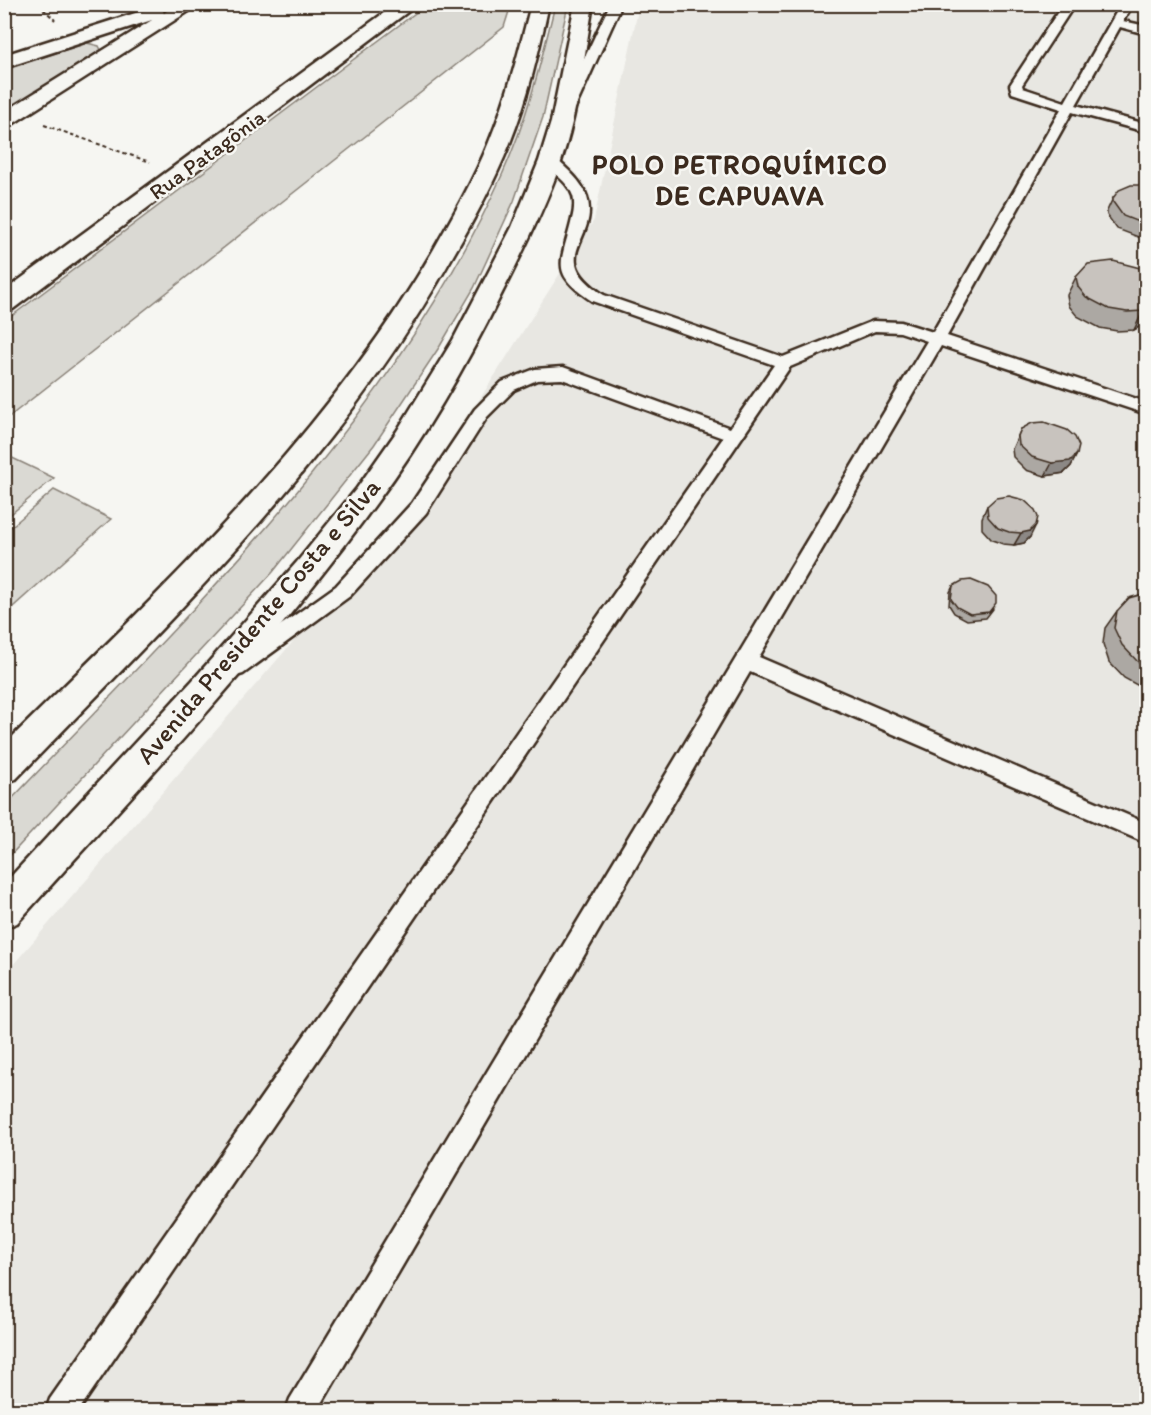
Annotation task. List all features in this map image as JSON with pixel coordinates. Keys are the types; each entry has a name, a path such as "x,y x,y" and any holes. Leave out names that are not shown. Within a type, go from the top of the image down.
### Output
{"main road":[{"path":"4,62 179,4"},
{"path":"10,118 191,4"},
{"name":"Rua Patagônia","path":"4,303 409,4"},
{"path":"4,768 244,523 337,410 409,312 452,240 500,141 523,73 540,4"},
{"name":"Avenida Presidente Costa e Silva","path":"4,911 204,692 308,570 367,495 407,438 466,340 524,227 550,161 562,122 584,4"},
{"path":"103,29 115,41 116,46 113,53"}],"lane":[{"path":"562,122 616,4"},
{"path":"1069,4 1016,87 1020,92 1146,128"},
{"path":"301,1410 937,339 1127,4"},
{"path":"1117,23 1146,30"},
{"path":"550,161 575,187 581,200 568,265 571,276 580,289 607,301 784,363"},
{"path":"62,1410 784,363 873,326 901,327 1146,408"},
{"path":"204,692 343,591 419,507 481,413 508,386 535,375 563,373 734,435"},
{"path":"746,662 1146,833"}],"path":[{"path":"10,118 182,172"}],"shaded area":[{"path":"426,5 511,5 504,27 5,420 5,321"},
{"path":"555,5 568,5 543,117 514,201 474,288 440,346 374,445 273,572 5,861 5,806 145,661 281,511 344,432 403,351 456,265 502,175 526,112"},
{"path":"639,5 1146,5 1146,1410 5,1410 5,974 414,502 594,220"},
{"path":"87,43 99,46 101,50 5,112 5,69"},
{"path":"4,454 54,478 5,519 4,519"},
{"path":"54,490 111,519 5,614 5,532"}],"building":[{"path":"1131,185 1146,185 1146,225 1123,216 1113,202 1119,190"},
{"path":"1113,261 1140,268 1146,273 1146,310 1127,312 1109,309 1086,297 1078,287 1076,277 1088,264"},
{"path":"1044,422 1067,430 1075,437 1079,446 1077,454 1070,461 1052,463 1032,457 1019,445 1018,436 1021,429 1032,423"},
{"path":"1009,496 1024,500 1035,510 1038,517 1036,525 1030,531 1009,532 998,528 988,517 987,506 996,498"},
{"path":"971,580 988,587 996,596 996,603 989,612 970,614 957,607 951,599 953,586 962,581"},
{"path":"1146,593 1146,667 1122,645 1114,628 1117,611 1129,598"}],"district":[{"name":"POLO PETROQUÍMICO DE CAPUAVA","path":"740,180"}]}
